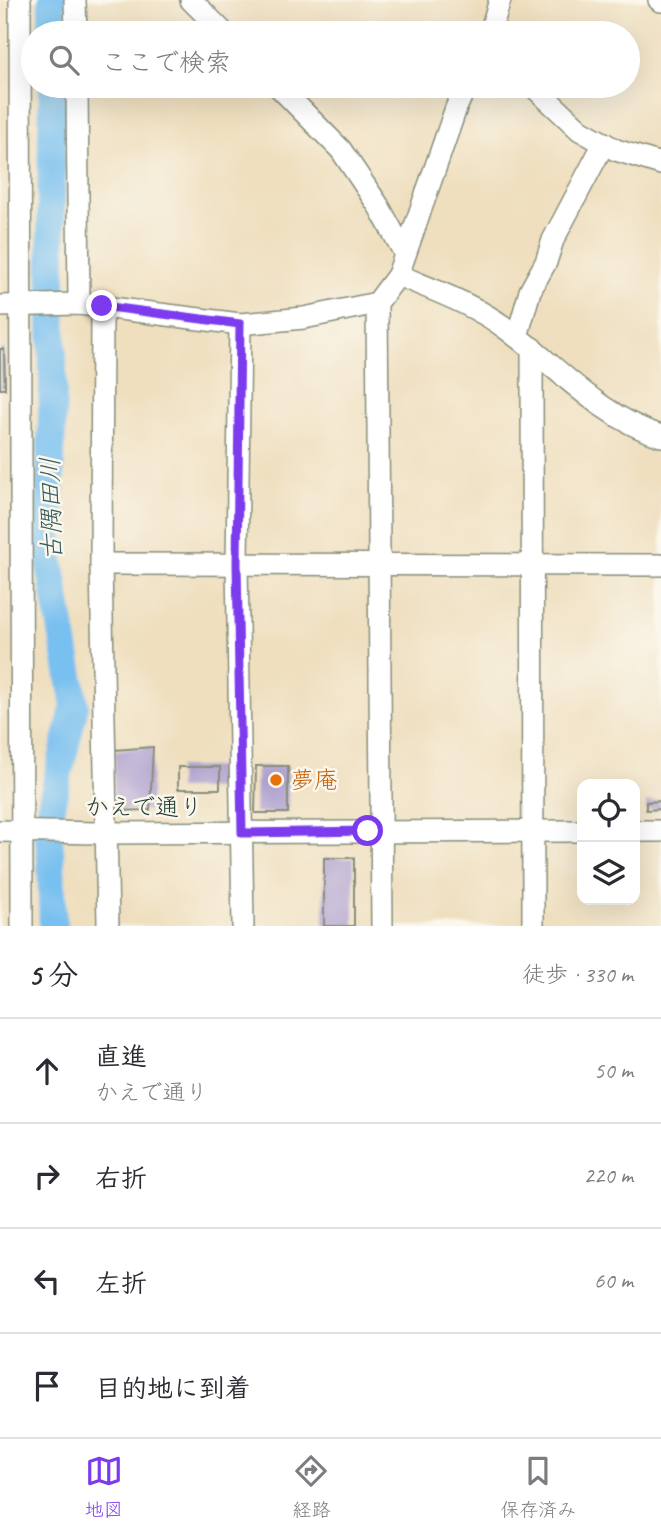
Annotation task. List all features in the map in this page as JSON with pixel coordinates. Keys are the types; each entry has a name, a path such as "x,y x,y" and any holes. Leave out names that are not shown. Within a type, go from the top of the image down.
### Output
{"street":[{"path":"20,0 10,119 18,306 10,476 10,641 22,926"},
{"path":"75,0 76,21"},
{"path":"191,0 212,21"},
{"path":"494,21 500,0"},
{"path":"77,98 79,304"},
{"path":"290,98 341,150 378,205 405,254"},
{"path":"382,926 377,303 398,275 461,98"},
{"path":"546,98 580,130 616,150 661,164"},
{"path":"533,926 533,565 524,342 530,291 546,262 552,240 604,143"},
{"path":"398,275 501,324 607,411 644,431 661,436"},
{"path":"18,306 79,304 240,324 304,318 377,303"},
{"path":"102,306 102,833 108,926"},
{"path":"240,324 237,564 243,926"},
{"path":"102,564 661,565"},
{"name":"かえで通り","path":"18,832 577,831"},
{"path":"640,831 661,831"}],"building":[{"path":"0,349 4,349 5,389 0,389"},
{"path":"153,747 150,810 113,811 115,750"},
{"path":"256,766 288,766 288,813 255,813"},
{"path":"178,767 220,767 220,789 178,789"},
{"path":"661,801 661,809 646,810 646,802"},
{"path":"324,858 354,858 354,926 324,926"}],"waterway":[{"name":"古隅田川","path":"52,0 52,21"},
{"name":"古隅田川","path":"53,98 53,383 48,552 75,705 47,822 53,926"}],"place":[{"name":"夢庵","path":"276,780"}],"route":[{"path":"102,306 240,324 237,564 242,833 368,831"}]}
